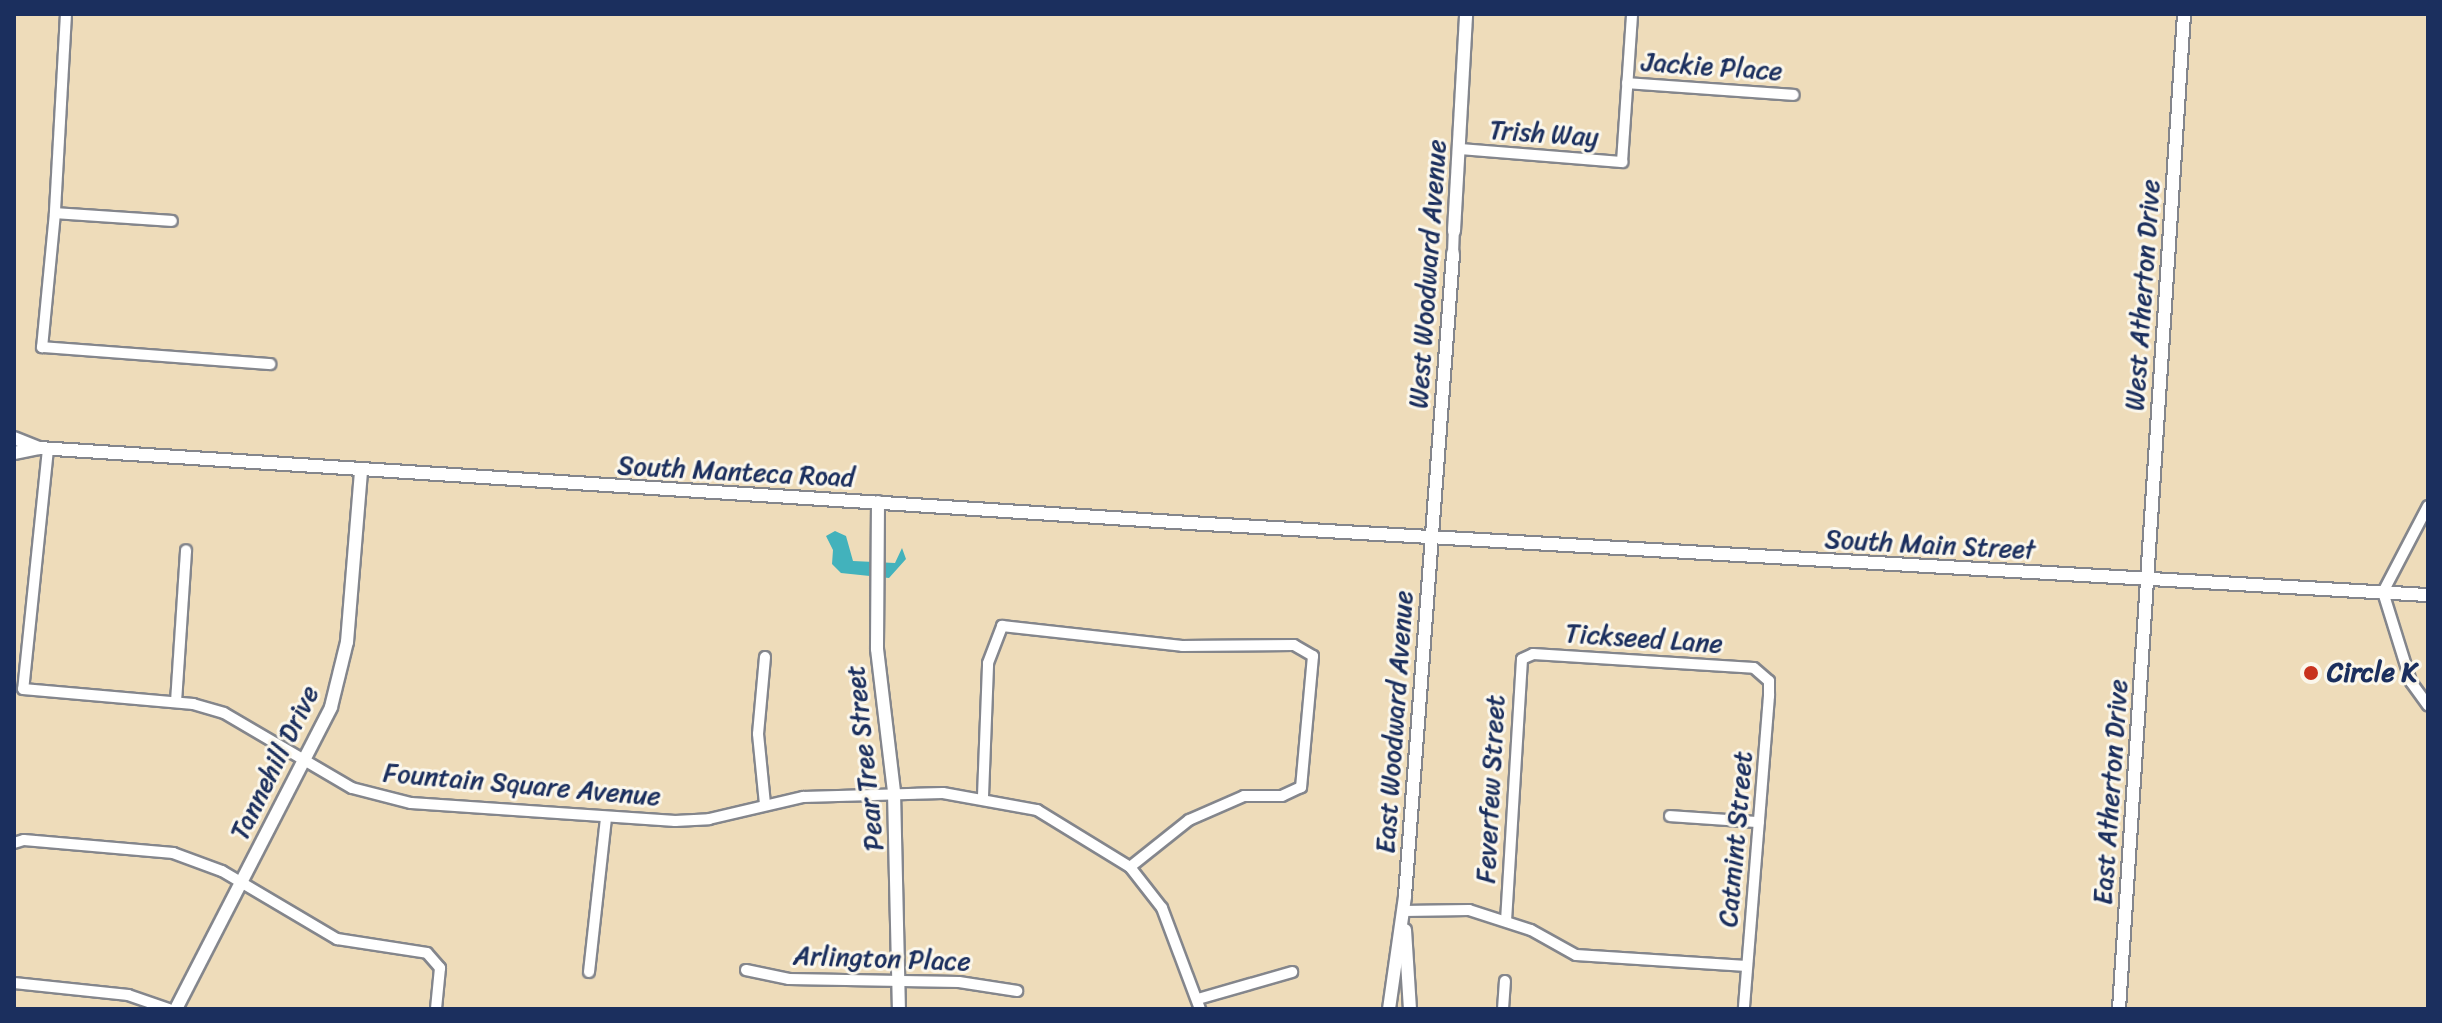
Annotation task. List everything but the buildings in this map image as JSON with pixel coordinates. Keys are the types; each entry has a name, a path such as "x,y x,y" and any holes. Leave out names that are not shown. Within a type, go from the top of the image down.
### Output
{"street":[{"path":"66,14 55,213 42,347 270,364"},
{"name":"West Woodward Avenue","path":"1430,537 1453,254 1466,14"},
{"name":"Trish Way","path":"1459,149 1622,162 1632,14"},
{"name":"West Atherton Drive","path":"2147,579 2184,14"},
{"name":"Jackie Place","path":"1627,83 1794,95"},
{"path":"55,213 172,221"},
{"name":"South Manteca Road","path":"14,438 44,448"},
{"name":"South Manteca Road","path":"14,453 44,448 361,471 1430,537"},
{"name":"Fountain Square Avenue","path":"44,448 23,689 176,702 224,713 382,799 606,817 709,819 765,804 894,792 983,796 1037,810 1097,842 1130,867 1162,908 1199,1004"},
{"name":"Tannehill Drive","path":"176,1009 240,882 307,760 331,707 344,657 361,471"},
{"name":"Pear Tree Street","path":"878,502 874,582 894,792 901,982 899,1009"},
{"path":"2428,506 2383,592 2411,682 2428,705"},
{"name":"South Main Street","path":"1430,537 2428,595"},
{"name":"East Woodward Avenue","path":"1389,1009 1403,911 1430,537"},
{"path":"176,702 186,550"},
{"name":"East Atherton Drive","path":"2119,1009 2147,579"},
{"path":"983,796 988,663 1002,626 1182,646 1294,645 1313,656 1301,787 1282,796 1244,796 1189,820 1130,867"},
{"name":"Tickseed Lane","path":"1522,659 1533,654 1754,668 1764,673"},
{"path":"765,657 758,734 765,804"},
{"name":"Feverfew Street","path":"1506,921 1522,659"},
{"name":"Catmint Street","path":"1744,1009 1769,696 1764,673"},
{"path":"1670,816 1759,822"},
{"path":"589,972 606,817"},
{"path":"14,843 24,840 173,853 240,882 337,939 427,953 436,960 436,1009"},
{"path":"1403,911 1469,910 1506,921 1576,955 1747,966"},
{"name":"East Woodward Avenue","path":"1403,911 1410,1009"},
{"name":"Arlington Place","path":"746,970 789,979 901,982 1017,991"},
{"path":"1199,1004 1292,972"},
{"path":"1503,1009 1505,981"},
{"path":"14,983 128,995 169,1009"}],"water":[{"path":"835,531 846,536 853,561 895,563 902,548 906,559 889,578 841,573 832,564 833,550 826,536"}],"place":[{"name":"Circle K","path":"2311,673"}]}
